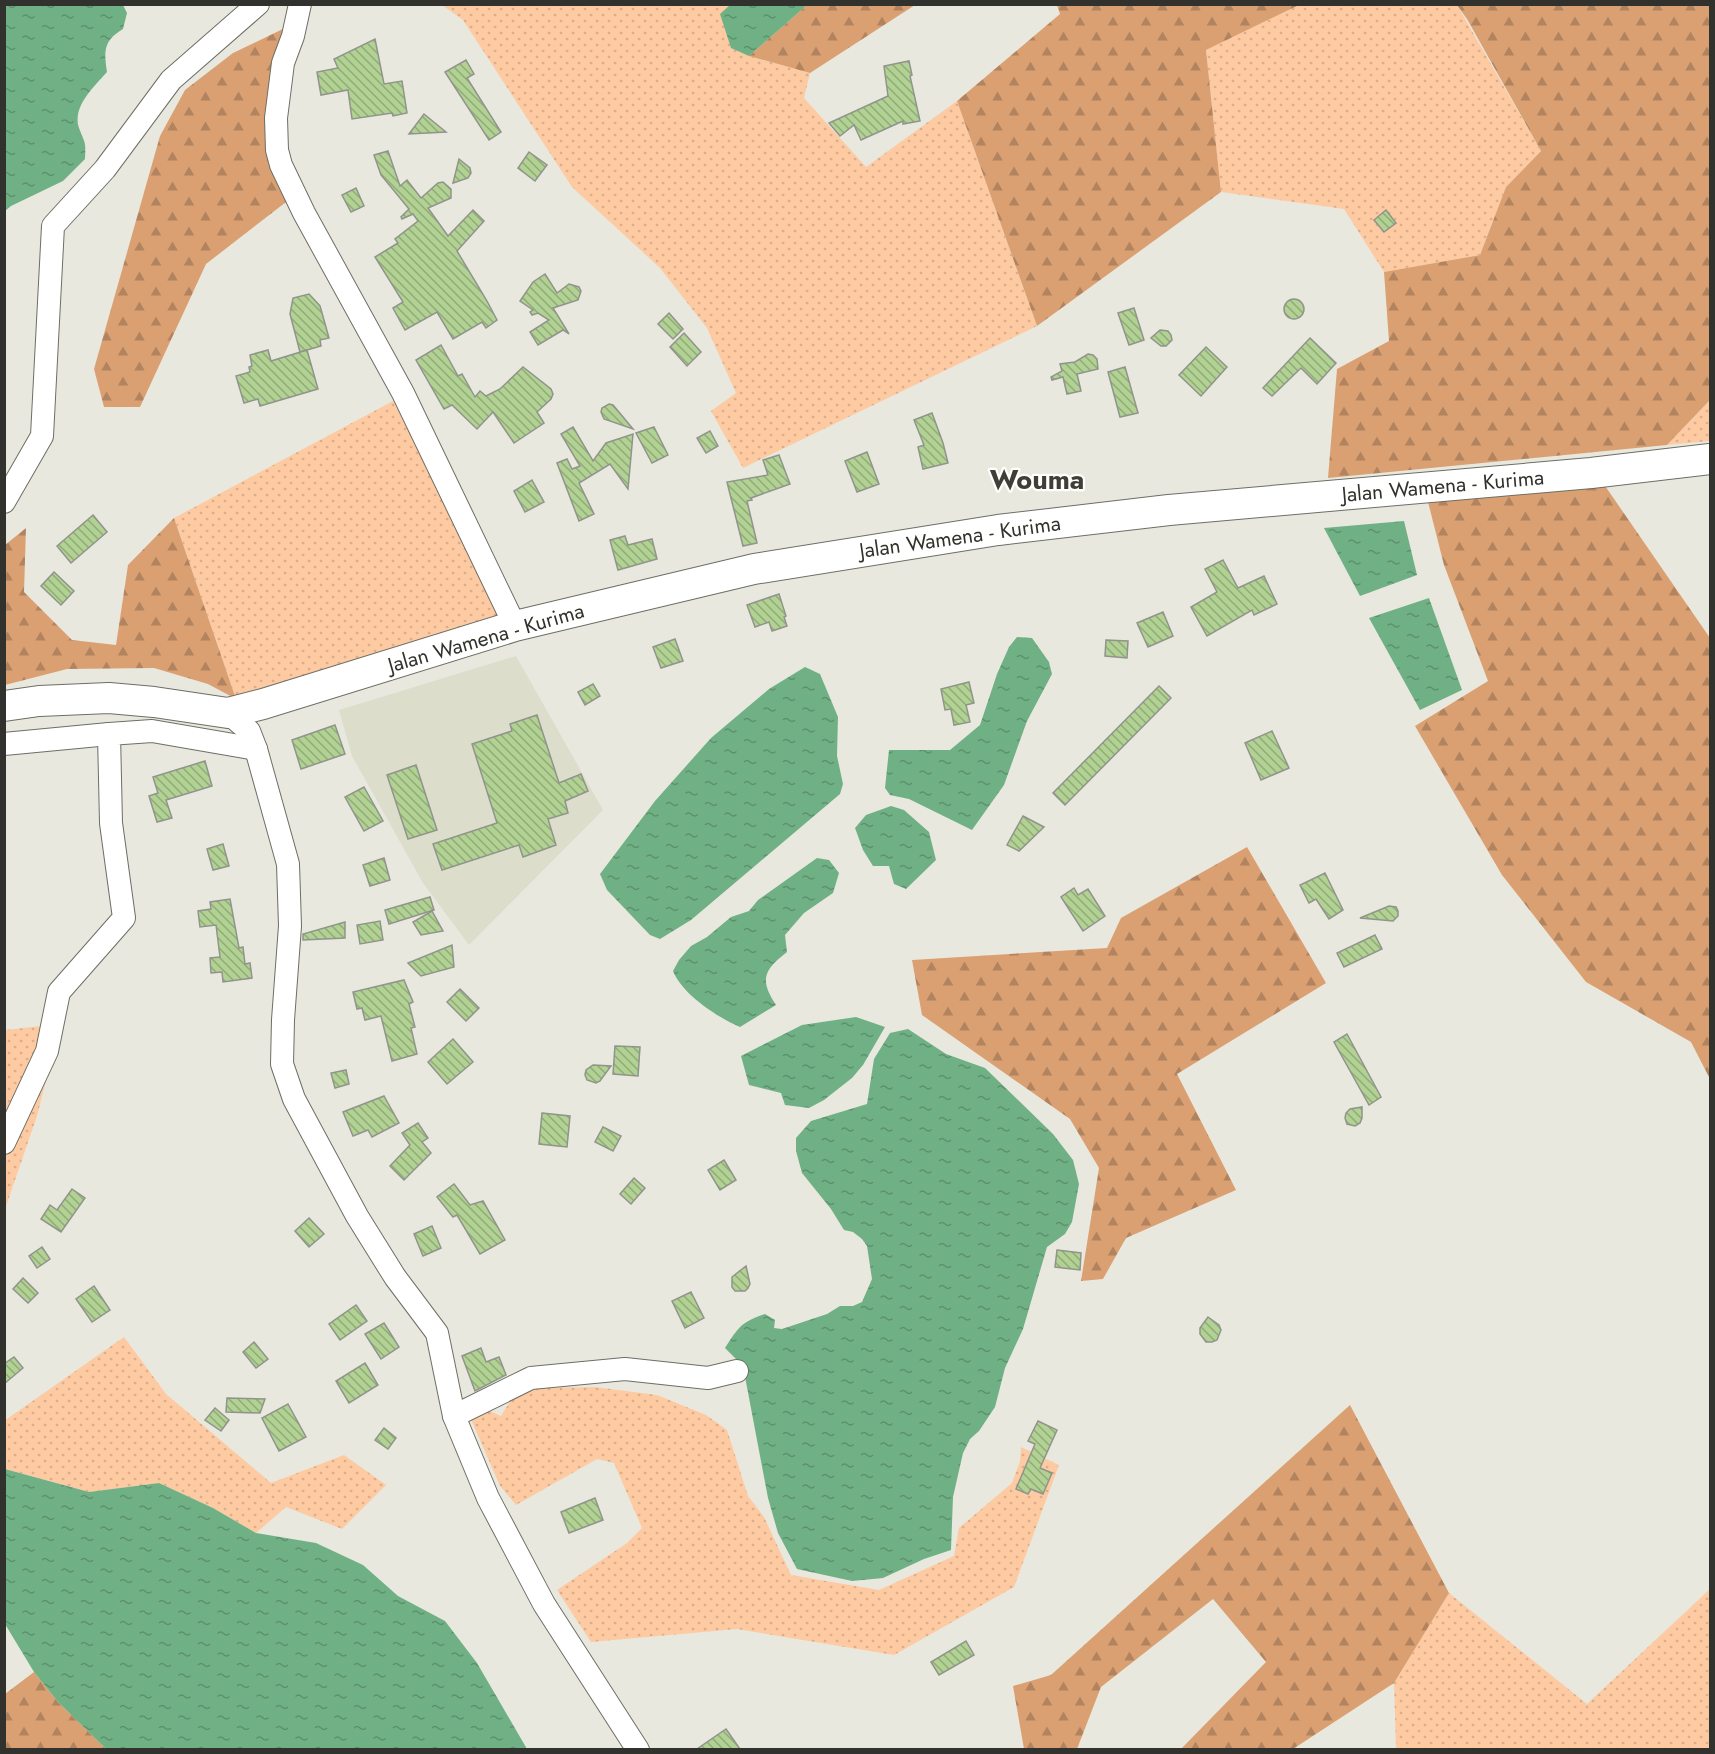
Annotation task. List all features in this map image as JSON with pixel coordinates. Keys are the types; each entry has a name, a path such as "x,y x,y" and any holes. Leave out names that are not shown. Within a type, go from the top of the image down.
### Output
{"main road":[{"name":"Jalan Wamena - Kurima","path":"228,712 263,704 515,627 754,569 998,530 1169,510 1591,473 1710,459"},
{"path":"4,706 39,700 109,698 228,712"}],"street":[{"path":"4,502 42,436 53,226 105,169 171,80 258,4"},
{"path":"299,5 293,36 283,63 279,96 277,140 280,165 403,393 515,627"},
{"path":"228,712 249,731 288,864 290,926 282,1020 282,1064 294,1099 357,1216 395,1277 437,1333 454,1416 488,1498 544,1604 638,1749"},
{"path":"4,744 152,731 256,749"},
{"path":"4,1143 47,1051 59,992 124,918 111,823 109,734"},
{"path":"454,1416 531,1378 625,1369 708,1378 737,1371"}],"shaded area":[{"path":"442,5 807,5 749,56 810,73 804,98 866,167 957,101 1037,326 743,468 711,411 736,393 707,328 660,268 572,187 463,20"},
{"path":"1299,5 1457,5 1541,151 1506,187 1480,255 1384,272 1344,209 1221,192 1206,50"},
{"path":"1710,400 1710,441 1667,445"},
{"path":"393,401 507,623 236,699 174,518"},
{"path":"516,656 603,810 469,945 423,883 352,756 339,710"},
{"path":"60,1024 37,1116 5,1209 5,1030"},
{"path":"124,1337 166,1394 271,1483 344,1455 386,1485 342,1529 286,1507 256,1533 213,1508 159,1483 89,1492 5,1469 4,1421"},
{"path":"595,1387 657,1395 706,1415 727,1430 748,1496 764,1517 791,1575 879,1590 954,1556 959,1528 1012,1483 1020,1461 1021,1447 1059,1465 1014,1587 894,1655 737,1629 591,1642 557,1590 627,1543 642,1528 614,1463 597,1459 516,1505 500,1486 463,1401 501,1416 514,1395 539,1388"},
{"path":"1710,1589 1710,1749 1396,1749 1394,1683 1449,1593 1587,1704"}],"green space":[{"path":"807,5 915,5 810,73 749,56"},
{"path":"1057,5 1299,5 1206,50 1221,192 1037,326 957,101 1060,14"},
{"path":"1457,5 1710,5 1710,400 1667,445 1328,478 1337,369 1389,341 1384,272 1480,255 1506,187 1541,151"},
{"path":"287,27 275,142 299,192 206,264 140,407 104,407 94,369 160,136 185,90 233,53"},
{"path":"1601,480 1710,638 1710,1079 1691,1042 1586,982 1502,875 1415,726 1488,681 1444,565 1427,498"},
{"path":"174,518 236,699 208,684 154,668 67,669 5,685 5,545 26,528 24,592 72,640 116,645 128,565"},
{"path":"1247,847 1326,983 1177,1074 1236,1190 1126,1238 1103,1279 1081,1281 1099,1168 1070,1119 922,1015 912,960 1107,948 1121,918"},
{"path":"1350,1405 1449,1593 1394,1683 1293,1749 1181,1749 1266,1662 1213,1599 1101,1687 1077,1749 1024,1749 1013,1686 1051,1675"},
{"path":"34,1672 58,1702 106,1749 5,1750 5,1694"}],"water":[{"path":"5,4 123,5 127,13 123,29 116,33 106,47 107,72 81,105 78,120 85,143 85,159 63,181 5,211"},
{"path":"730,5 807,5 749,56 731,48 720,14"},
{"path":"1404,521 1417,575 1360,596 1324,528"},
{"path":"1429,598 1462,690 1420,710 1369,618"},
{"path":"1017,637 1032,638 1049,662 1052,674 1027,721 1004,785 972,830 909,799 890,795 885,788 889,750 950,750 980,725 997,674 1009,647"},
{"path":"805,667 820,674 838,717 837,756 843,784 840,794 691,920 660,939 650,935 607,890 600,874 655,801 711,738 769,689"},
{"path":"891,806 904,810 929,832 936,860 906,889 894,884 889,866 873,866 863,850 855,828 866,815"},
{"path":"817,858 829,860 839,873 833,893 804,913 785,935 787,952 773,964 766,975 767,988 776,1005 740,1027 711,1011 692,996 673,971 691,946 707,937 731,917 749,911 758,900"},
{"path":"856,1017 885,1027 863,1065 852,1078 824,1100 809,1108 785,1105 781,1093 749,1085 741,1056 802,1025"},
{"path":"908,1029 946,1054 985,1068 1053,1134 1073,1160 1079,1184 1072,1222 1065,1234 1047,1247 1023,1329 1005,1368 995,1407 979,1431 970,1439 963,1453 953,1497 951,1550 924,1559 883,1578 852,1581 797,1569 778,1533 768,1498 743,1366 725,1348 741,1326 765,1314 775,1320 774,1328 782,1329 827,1314 840,1306 853,1306 862,1302 872,1279 867,1246 853,1232 844,1230 831,1209 802,1173 796,1151 796,1138 811,1121 867,1104 874,1059 890,1033"},
{"path":"5,1469 89,1492 159,1483 213,1508 256,1533 316,1543 363,1565 398,1596 445,1621 477,1663 527,1749 106,1749 58,1702 34,1672 5,1624"}],"building":[{"path":"375,39 384,84 402,81 407,113 352,119 348,90 321,95 317,72 338,68 334,59"},
{"path":"466,60 474,74 467,78 501,132 489,140 445,72"},
{"path":"909,61 920,121 903,124 903,121 861,140 854,125 840,136 829,123 888,96 884,66"},
{"path":"424,114 446,132 409,134"},
{"path":"388,151 400,186 407,180 421,198 438,183 443,182 451,189 451,198 428,208 448,236 473,210 484,221 457,251 497,320 486,328 482,322 453,339 437,312 405,330 393,308 403,302 375,257 398,243 395,239 418,221 413,214 402,219 401,217 409,209 381,175 374,155"},
{"path":"529,152 547,165 535,181 518,168"},
{"path":"459,159 470,168 471,173 468,178 453,183"},
{"path":"356,188 364,206 351,212 342,195"},
{"path":"1386,210 1396,223 1384,232 1374,220"},
{"path":"545,274 557,293 569,284 579,287 581,291 578,300 553,308 569,334 563,330 538,345 530,332 549,320 538,313 532,315 530,312 533,310 520,301 533,282"},
{"path":"309,294 320,306 329,338 320,340 321,346 300,352 290,314 293,298"},
{"path":"1294,299 1301,302 1304,309 1301,316 1294,319 1287,316 1284,309 1287,302"},
{"path":"1134,308 1144,340 1129,345 1118,313"},
{"path":"669,313 683,329 673,339 658,324"},
{"path":"1160,330 1168,331 1171,335 1172,340 1166,346 1161,346 1151,338"},
{"path":"684,333 701,352 687,366 670,347"},
{"path":"1310,338 1336,363 1317,384 1301,368 1272,396 1263,388"},
{"path":"441,345 458,376 462,374 475,397 480,391 486,396 500,389 523,367 551,389 553,394 551,399 537,412 544,423 514,443 493,412 477,429 452,405 444,409 416,360"},
{"path":"1206,347 1227,367 1201,396 1179,375"},
{"path":"268,350 271,361 307,350 318,389 260,406 258,399 244,403 236,376 250,372 249,367 252,366 250,355"},
{"path":"1088,354 1097,359 1098,369 1077,374 1081,391 1067,394 1063,377 1052,380 1051,377 1062,371 1060,364 1075,362"},
{"path":"1125,367 1138,413 1120,417 1108,372"},
{"path":"609,404 613,405 633,429 604,419 602,408"},
{"path":"932,413 948,463 923,469 918,447 924,445 914,420"},
{"path":"573,427 593,461 606,443 633,434 628,489 610,464 579,483 594,514 579,521 557,463 567,459 572,469 580,466 561,434"},
{"path":"654,427 668,455 652,463 636,433"},
{"path":"710,431 718,446 706,453 697,438"},
{"path":"867,452 879,484 857,492 845,461"},
{"path":"779,455 790,484 747,501 757,543 743,546 727,482 768,475 763,460"},
{"path":"532,480 544,502 525,512 514,491"},
{"path":"93,515 107,532 71,563 57,546"},
{"path":"625,536 628,545 652,539 657,559 618,570 610,540"},
{"path":"1223,560 1238,588 1264,576 1277,604 1254,615 1252,610 1207,636 1191,607 1217,592 1205,569"},
{"path":"54,572 74,591 61,605 41,586"},
{"path":"779,594 787,626 772,631 769,622 755,627 747,605"},
{"path":"1163,612 1173,636 1148,647 1137,623"},
{"path":"675,639 683,661 661,668 653,647"},
{"path":"1106,640 1128,641 1127,658 1105,656"},
{"path":"969,682 974,703 966,705 970,722 954,725 951,709 945,710 941,689"},
{"path":"593,684 600,696 585,705 578,692"},
{"path":"1159,686 1171,698 1065,805 1053,793"},
{"path":"537,715 559,783 581,774 588,791 565,801 568,813 548,819 556,845 523,857 519,845 442,870 433,844 497,823 472,744 512,731 510,724"},
{"path":"335,725 345,754 301,769 292,740"},
{"path":"1272,731 1289,768 1261,780 1245,743"},
{"path":"205,761 212,786 166,800 172,818 157,822 149,796 158,793 153,777"},
{"path":"416,765 437,830 408,839 387,775"},
{"path":"364,787 383,821 364,831 345,797"},
{"path":"1023,816 1044,827 1019,851 1007,845"},
{"path":"223,844 229,866 213,870 207,849"},
{"path":"384,858 390,880 370,886 363,865"},
{"path":"1325,873 1343,910 1329,919 1316,899 1309,903 1300,885"},
{"path":"1074,888 1078,895 1088,889 1105,916 1083,931 1061,897"},
{"path":"430,897 434,910 389,924 385,910"},
{"path":"230,899 239,948 243,947 245,964 250,963 252,978 223,982 222,972 211,973 210,958 220,957 216,925 200,927 198,911 211,909 210,902"},
{"path":"1389,906 1396,907 1398,911 1398,916 1393,921 1360,918"},
{"path":"432,911 443,931 421,935 413,922"},
{"path":"380,921 383,940 360,944 357,925"},
{"path":"345,922 345,938 303,940 303,934"},
{"path":"1375,935 1382,949 1344,967 1337,953"},
{"path":"452,945 454,967 421,976 408,963"},
{"path":"404,980 413,1002 409,1004 415,1027 411,1028 417,1054 392,1061 381,1016 365,1020 362,1008 357,1009 353,992"},
{"path":"460,989 479,1008 466,1021 447,1002"},
{"path":"1347,1034 1381,1097 1369,1105 1334,1042"},
{"path":"453,1039 473,1062 447,1084 428,1062"},
{"path":"615,1046 640,1047 638,1076 613,1074"},
{"path":"593,1065 611,1066 596,1083 587,1080 585,1075 586,1070"},
{"path":"346,1070 349,1084 335,1088 331,1073"},
{"path":"384,1096 399,1123 372,1137 368,1130 353,1136 343,1112"},
{"path":"1362,1107 1360,1123 1355,1126 1347,1124 1346,1113 1350,1109"},
{"path":"542,1113 570,1116 567,1147 539,1144"},
{"path":"418,1123 428,1138 422,1142 431,1153 404,1180 390,1166 410,1145 402,1133"},
{"path":"603,1127 621,1136 613,1151 595,1142"},
{"path":"724,1160 736,1180 720,1190 708,1170"},
{"path":"634,1178 645,1188 631,1204 620,1194"},
{"path":"454,1184 470,1205 483,1201 505,1240 480,1254 457,1215 453,1217 437,1197"},
{"path":"72,1189 85,1198 61,1232 41,1219 50,1205 57,1210"},
{"path":"309,1218 324,1234 309,1247 295,1231"},
{"path":"432,1226 441,1248 423,1256 414,1234"},
{"path":"42,1247 50,1259 37,1268 29,1256"},
{"path":"1057,1250 1081,1253 1080,1270 1055,1267"},
{"path":"746,1266 750,1284 745,1291 735,1291 732,1287 732,1277"},
{"path":"23,1278 38,1293 28,1303 13,1289"},
{"path":"94,1286 110,1310 92,1322 76,1299"},
{"path":"691,1292 704,1318 685,1328 672,1301"},
{"path":"356,1305 367,1321 340,1340 329,1324"},
{"path":"1208,1317 1219,1325 1221,1330 1217,1340 1212,1342 1206,1342 1200,1334 1200,1328"},
{"path":"384,1323 399,1347 381,1359 365,1334"},
{"path":"254,1342 268,1359 256,1368 243,1352"},
{"path":"481,1348 486,1362 499,1357 506,1375 475,1391 462,1356"},
{"path":"14,1357 23,1368 4,1384 4,1364"},
{"path":"365,1363 378,1385 349,1403 336,1381"},
{"path":"227,1398 265,1399 260,1413 226,1412"},
{"path":"288,1404 306,1437 279,1451 262,1418"},
{"path":"215,1408 229,1420 221,1431 205,1420"},
{"path":"1038,1421 1057,1430 1040,1468 1052,1473 1043,1494 1031,1489 1028,1494 1016,1489 1035,1444 1028,1441"},
{"path":"384,1428 396,1438 388,1449 375,1440"},
{"path":"595,1498 603,1520 569,1533 561,1512"},
{"path":"966,1641 974,1655 939,1675 931,1662"},
{"path":"726,1729 740,1749 697,1749"}],"district":[{"name":"Wouma","path":"1037,480"}]}
